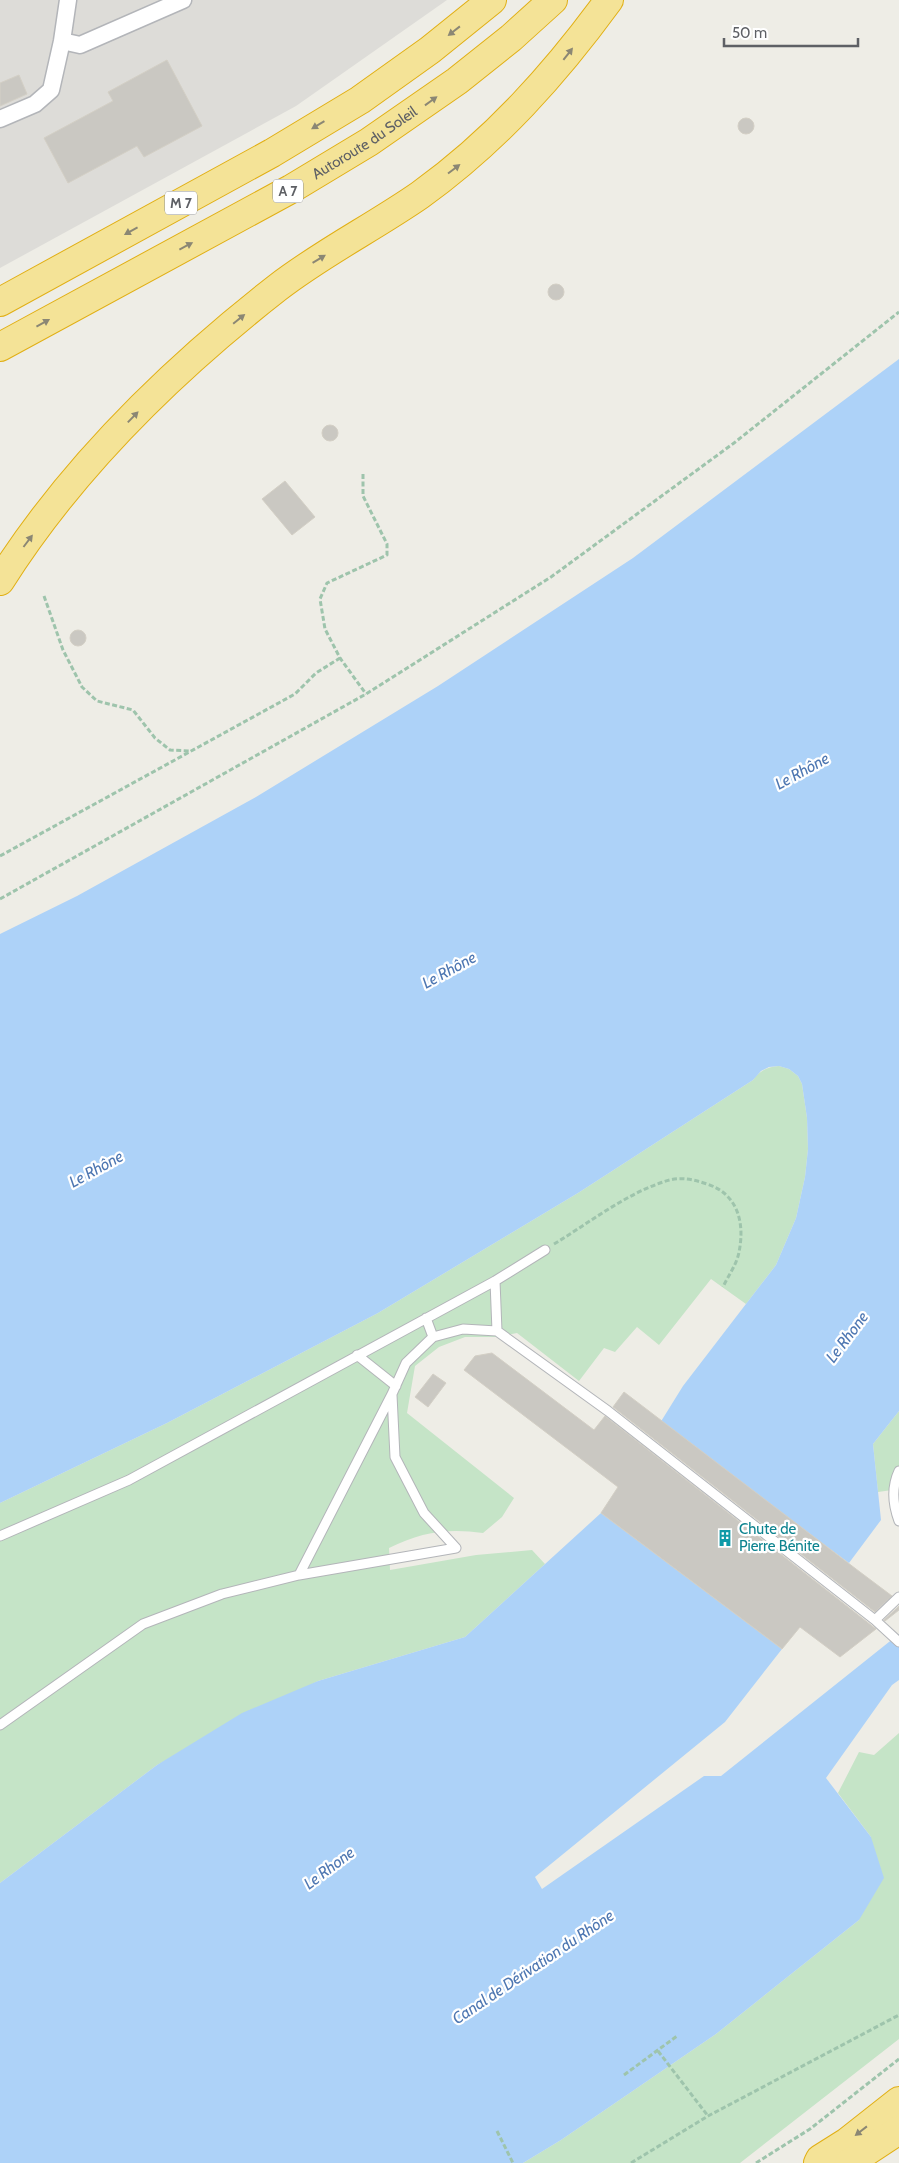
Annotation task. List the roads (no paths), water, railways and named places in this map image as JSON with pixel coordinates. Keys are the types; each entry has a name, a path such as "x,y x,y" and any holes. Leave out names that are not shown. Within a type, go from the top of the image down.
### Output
{"highway":[{"name":"M 7","path":"0,302 272,153 360,100 430,50 492,0"},
{"name":"Autoroute du Soleil","path":"0,347 291,189 369,142 463,76 553,0"},
{"path":"0,581 41,523 92,460 172,377 278,287 420,194 472,155 508,121 554,72 609,0"},
{"path":"818,2163 899,2101"},
{"path":"849,2163 899,2130"}],"street":[{"path":"0,120 35,104 51,90 62,41 68,0"},
{"path":"62,41 80,45 174,2"}],"lane":[{"path":"0,1536 129,1480 495,1281 545,1250"},
{"path":"495,1281 497,1331"},
{"path":"426,1318 433,1337"},
{"path":"299,1575 406,1363 433,1337 463,1329 497,1331 608,1410 875,1620 899,1642"},
{"path":"0,1725 143,1624 222,1594 299,1575 456,1548 424,1513 395,1457 394,1390 356,1355"},
{"path":"899,1471 895,1480 893,1505 899,1521"},
{"path":"875,1620 899,1597"}],"water":[{"path":"899,359 899,1411 873,1444 881,1520 849,1563 660,1423 683,1386 776,1265 796,1218 805,1177 808,1149 807,1118 802,1084 798,1076 789,1069 779,1066 769,1067 761,1071 753,1080 578,1193 378,1313 167,1423 0,1503 0,934 77,896 256,797 438,686 633,558"},
{"path":"601,1513 782,1649 725,1722 535,1877 542,1889 704,1776 721,1776 899,1634 899,1680 892,1685 826,1778 871,1837 884,1878 859,1920 716,2034 561,2140 523,2163 0,2163 0,1883 157,1765 242,1713 318,1681 465,1637"}],"place":[{"name":"Chute de Pierre Bénite","path":"725,1538"}],"water label":[{"name":"Le Rhône","path":"802,771"},
{"name":"Le Rhône","path":"449,970"},
{"name":"Le Rhône","path":"96,1169"},
{"name":"Le Rhone","path":"847,1337"},
{"name":"Le Rhone","path":"329,1868"},
{"name":"Canal de Dérivation du Rhône","path":"533,1967"}]}
